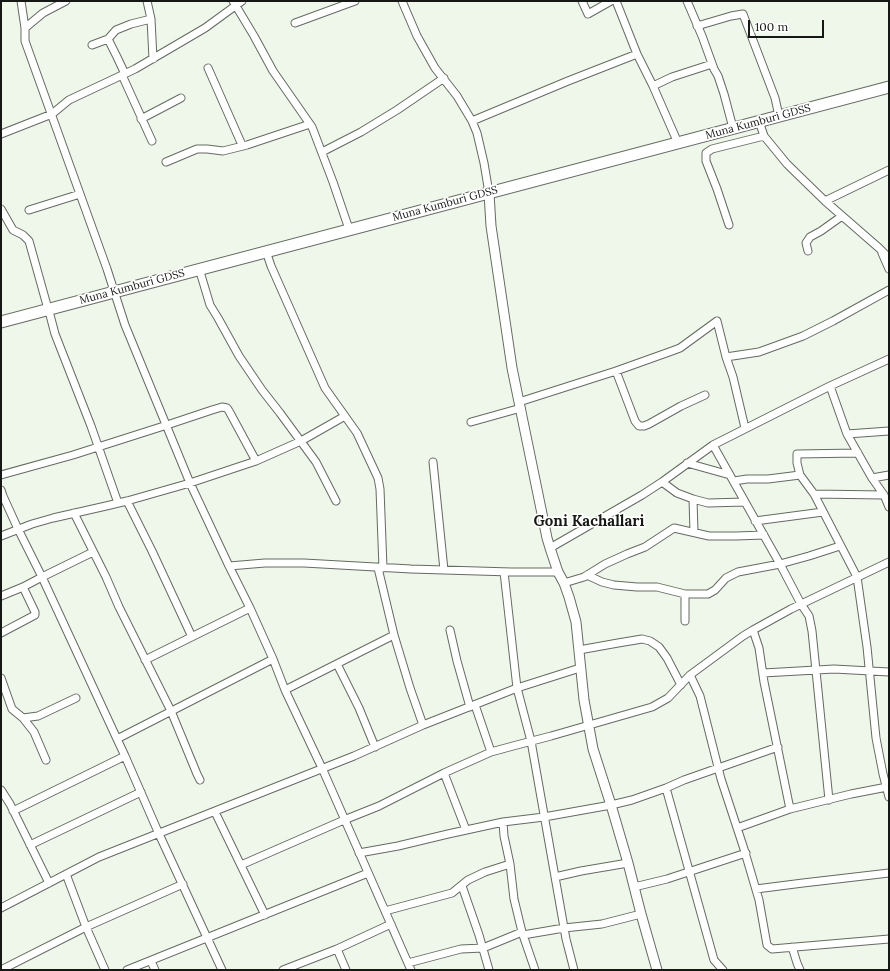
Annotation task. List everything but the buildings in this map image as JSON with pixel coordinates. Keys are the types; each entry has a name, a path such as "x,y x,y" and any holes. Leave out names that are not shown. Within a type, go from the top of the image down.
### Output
{"highway":[{"name":"Muna Kumburi GDSS","path":"115,295 201,275 268,257 733,128 761,128 779,116 889,87"},
{"name":"Muna Kumburi GDSS","path":"1,322 49,312 115,295 349,229 489,196 761,128 889,93"},
{"name":"Muna Kumburi GDSS","path":"1,328 49,312"}],"main road":[{"path":"489,196 492,233 512,368 550,548 558,572 569,597 576,622 584,700 593,749 628,863 657,970"}],"street":[{"path":"21,1 25,41 107,269 125,325 190,483 250,608 285,690 322,768 409,967 461,949 483,948 523,934 602,924 641,914"},
{"path":"24,28 43,13 66,1"},
{"path":"147,1 151,19 153,59"},
{"path":"1,134 52,114 69,100 153,59 205,28 234,4 242,1"},
{"path":"296,23 355,1"},
{"path":"402,1 417,36 435,68 457,96 472,121 477,134 484,163 489,196"},
{"path":"582,1 588,14 612,1"},
{"path":"616,1 637,54 678,143"},
{"path":"687,1 718,76 733,128"},
{"path":"234,4 273,71 312,127 349,229"},
{"path":"697,26 743,14 775,98 779,116"},
{"path":"92,45 108,39 116,30 151,19"},
{"path":"108,39 118,57 141,119 152,141"},
{"path":"472,121 637,54"},
{"path":"653,86 672,77 712,64"},
{"path":"208,68 242,145"},
{"path":"322,152 361,132 444,78"},
{"path":"141,119 181,98"},
{"path":"166,162 196,149 223,151 310,124"},
{"path":"729,225 706,161 706,153 761,128 788,164 825,201 889,258"},
{"path":"825,201 889,170"},
{"path":"29,210 80,194"},
{"path":"1,209 13,230 24,235 29,241 55,334 99,447 118,503"},
{"path":"808,251 806,243 810,237 842,216"},
{"path":"879,248 889,269"},
{"path":"268,257 325,388 357,433 378,478 380,489 380,568 394,635 423,726"},
{"path":"201,275 210,304 238,356 316,462 336,501"},
{"path":"726,357 759,352 803,336 833,322 889,290"},
{"path":"471,422 680,348 717,321 726,357 733,377 745,428"},
{"path":"550,548 642,495 713,445 830,386 889,360"},
{"path":"616,371 635,421 639,426 649,424 681,406 705,395"},
{"path":"830,386 847,434 889,507"},
{"path":"1,475 99,447 222,407 227,408 256,461"},
{"path":"1,536 53,518 126,501 190,483 256,461 301,441 345,416"},
{"path":"847,434 889,431"},
{"path":"713,445 809,616 812,631 829,800"},
{"path":"858,453 797,454 797,464 800,475 814,494 857,577 876,738 889,797"},
{"path":"433,462 444,570"},
{"path":"687,463 732,478 768,479 800,475"},
{"path":"872,478 889,476"},
{"path":"662,482 677,493 708,503 745,502"},
{"path":"2,494 125,756 159,834 222,970"},
{"path":"814,494 884,496"},
{"path":"693,499 694,532"},
{"path":"126,501 192,637"},
{"path":"756,521 823,512"},
{"path":"74,514 171,711 200,780"},
{"path":"564,583 584,577 611,561 646,547 674,528 709,536 764,535"},
{"path":"587,575 602,582 614,585 657,587 685,594 708,594 715,590 726,578 738,572 780,564 840,546"},
{"path":"1,596 23,587 93,552"},
{"path":"241,865 379,806 444,773 492,752 652,707 668,698 690,675 743,636 801,604 889,562"},
{"path":"229,566 265,563 304,563 380,568 504,572 558,572"},
{"path":"504,572 517,688 531,741 566,939 574,970"},
{"path":"1,633 34,615 35,612 23,587"},
{"path":"685,594 685,621"},
{"path":"145,660 250,608"},
{"path":"450,630 458,668 472,706 492,752"},
{"path":"753,630 759,648 790,809"},
{"path":"285,690 394,635"},
{"path":"579,650 642,639 650,641 659,647 667,658 681,685"},
{"path":"116,739 273,659"},
{"path":"337,664 359,708 375,748"},
{"path":"1,908 99,857 375,748 423,726 517,688 580,668"},
{"path":"763,673 816,670 889,672"},
{"path":"690,675 700,696 718,768 746,853 759,900 767,945 772,949 889,939"},
{"path":"1,678 12,709 23,718 34,732 46,760"},
{"path":"23,718 38,716 76,698"},
{"path":"1,703 9,699"},
{"path":"359,853 398,846 503,822 611,805 632,800 778,747"},
{"path":"13,811 125,756"},
{"path":"444,773 466,830"},
{"path":"737,828 790,809 886,787"},
{"path":"666,788 714,960 723,970"},
{"path":"1,790 49,883"},
{"path":"30,845 141,792"},
{"path":"215,812 265,915"},
{"path":"503,822 514,899 523,934 535,970"},
{"path":"634,887 667,879 746,853"},
{"path":"555,877 628,863"},
{"path":"385,911 452,893 468,880 485,872 510,864"},
{"path":"127,970 368,873"},
{"path":"756,889 889,873"},
{"path":"66,874 86,927 105,970"},
{"path":"1,970 86,927 183,884"},
{"path":"462,886 489,970"},
{"path":"285,970 337,949 391,924"},
{"path":"792,947 800,970"},
{"path":"337,949 346,970"},
{"path":"151,961 155,970"}],"district":[{"name":"Goni Kachallari","path":"589,522"}]}
